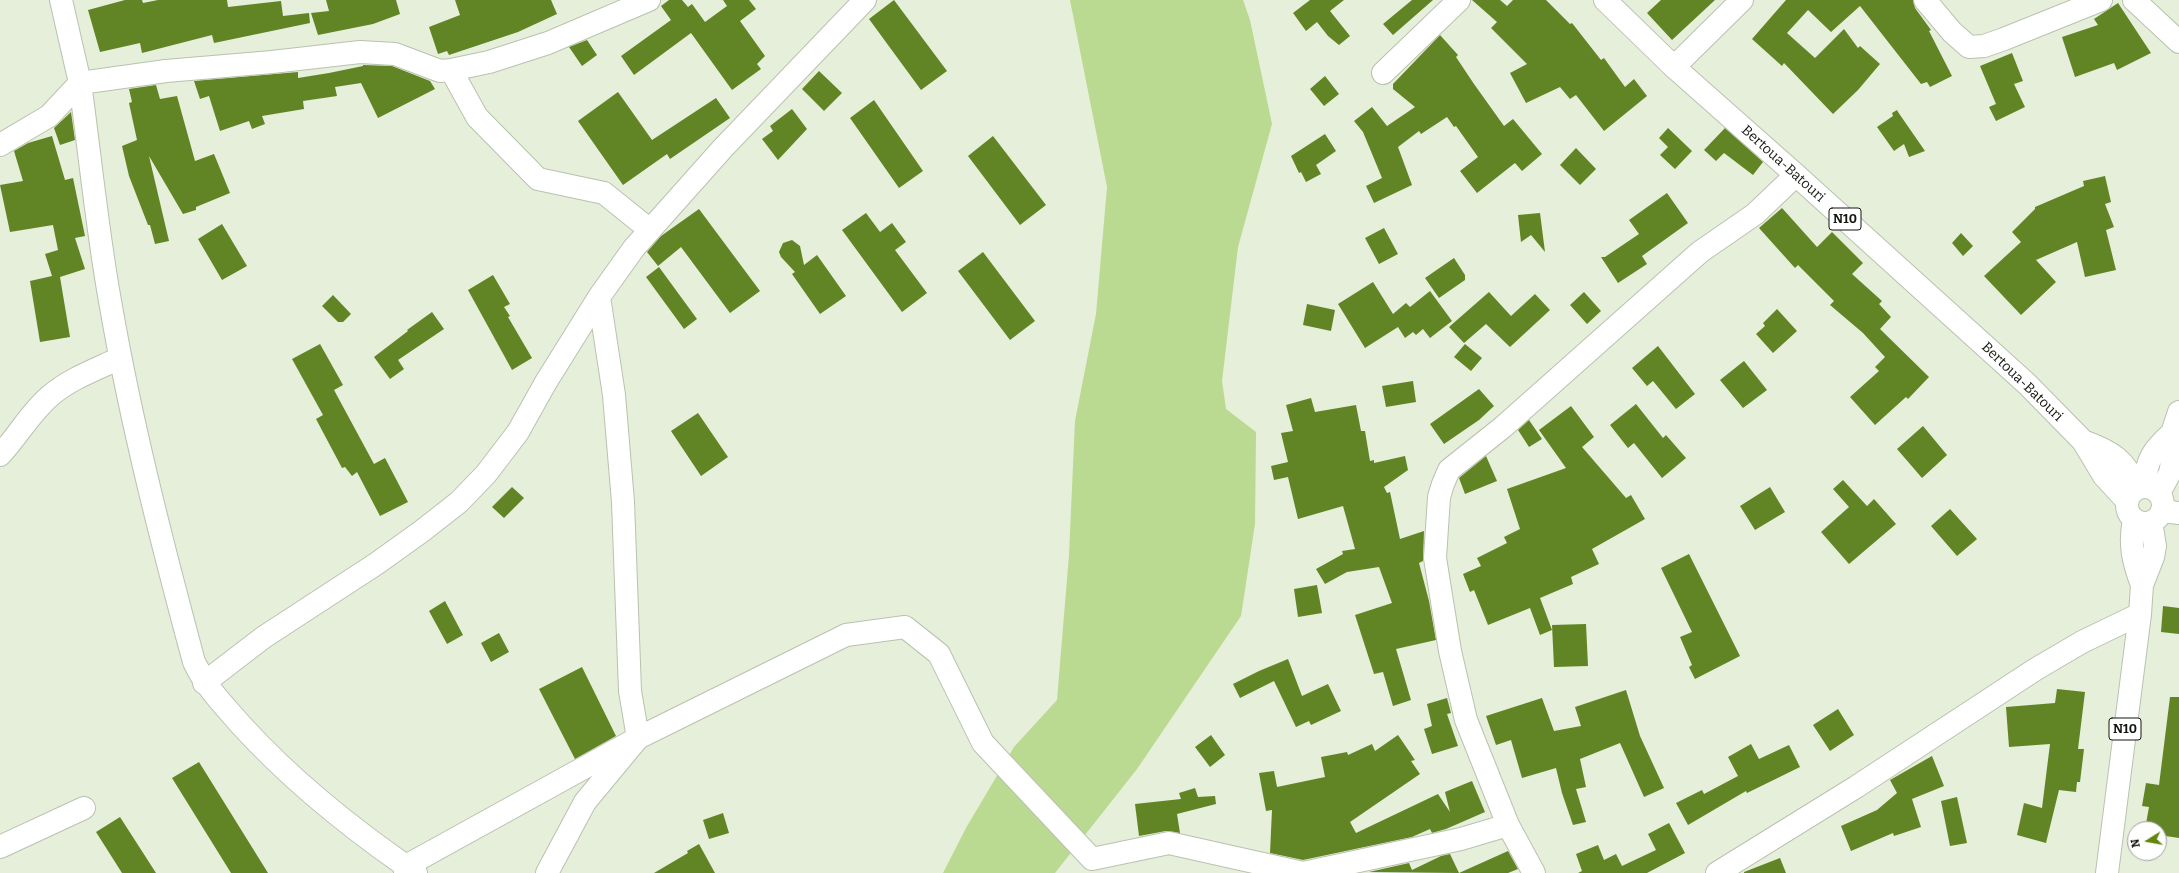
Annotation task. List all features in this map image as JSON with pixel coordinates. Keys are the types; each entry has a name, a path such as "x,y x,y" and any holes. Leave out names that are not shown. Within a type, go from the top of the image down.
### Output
{"main road":[{"path":"61,0 80,83 109,299 120,358 165,555 194,662 204,683 273,760 316,797 409,871 638,738 846,635 905,627 939,654 983,743 1092,858 1169,843 1303,873 1461,839 1508,825"},
{"path":"0,145 49,116 80,83 166,71 272,62 360,52 395,54 440,71 451,70 489,62 548,43 649,0"},
{"path":"204,683 264,637 376,564 459,502 486,474 518,432 546,382 599,297 634,248 723,148 865,0"},
{"path":"1383,73 1459,0"},
{"name":"Bertoua-Batouri","path":"1605,0 1674,67 2027,384 2083,441 2102,448 2124,464 2153,501 2155,546 2153,557 2142,585 2140,614 2107,873"},
{"path":"1674,67 1742,0"},
{"path":"1925,0 1952,32 1969,47 1984,46 2004,39 2101,0"},
{"path":"2134,0 2179,42"},
{"path":"451,70 477,117 538,179 604,193 650,230"},
{"path":"1534,873 1508,825 1466,720 1450,651 1435,558 1436,520 1439,498 1443,484 1449,470 1503,427 1700,252 1755,214 1796,175"},
{"path":"547,873 585,802 638,738 630,691 623,495 614,395 599,297"},
{"path":"0,455 28,419 50,396 72,381 120,358"},
{"path":"2153,501 2170,474 2173,457 2172,433 2179,412"},
{"path":"1717,873 1832,802 2036,669 2082,642 2140,614"},
{"path":"0,847 84,808"}],"green space":[{"path":"1070,0 1243,0 1250,20 1272,124 1238,247 1222,381 1226,409 1256,432 1255,524 1241,616 1137,769 1055,873 943,873 966,828 1014,747 1057,700 1069,555 1075,421 1096,314 1107,187"}],"building":[{"path":"125,0 142,0 143,3 158,0 227,0 228,7 281,1 283,16 309,13 310,23 214,43 212,35 142,53 140,43 100,52 88,10"},
{"path":"326,0 396,0 400,14 373,24 318,35 311,13 329,11"},
{"path":"455,0 551,0 557,14 518,32 449,55 447,51 438,54 429,27 460,15"},
{"path":"669,0 682,0 688,7 692,4 705,22 727,6 723,0 749,0 756,9 740,21 765,56 757,64 761,69 732,90 691,33 634,75 621,56 671,20 661,6"},
{"path":"894,0 947,71 921,90 869,19"},
{"path":"1310,0 1344,0 1330,11 1350,36 1339,45 1328,36 1317,22 1306,31 1293,13"},
{"path":"1412,0 1433,0 1393,35 1383,24"},
{"path":"1472,0 1500,0 1507,6 1513,0 1546,0 1570,24 1572,23 1601,60 1604,58 1625,87 1634,79 1647,96 1604,131 1576,95 1570,99 1560,87 1526,103 1510,73 1527,64 1491,28 1497,22"},
{"path":"1661,0 1715,0 1672,40 1647,13"},
{"path":"1786,0 1913,0 1915,8 1931,30 1929,31 1952,76 1930,87 1927,82 1921,84 1860,6 1831,32 1808,10 1787,33 1815,58 1844,29 1858,48 1860,46 1880,64 1858,90 1833,114 1784,63 1782,66 1752,39"},
{"path":"2118,3 2151,53 2117,70 2114,63 2075,77 2062,37 2098,25 2094,19"},
{"path":"1440,35 1458,55 1456,57 1504,126 1513,119 1542,154 1522,171 1515,163 1477,193 1460,171 1478,157 1456,126 1454,127 1447,117 1421,134 1419,131 1398,147 1412,185 1374,203 1366,186 1382,178 1363,132 1354,121 1372,107 1387,126 1415,107 1393,89 1393,84"},
{"path":"587,40 597,55 582,66 569,47"},
{"path":"2012,53 2023,81 2014,84 2025,107 1996,121 1989,107 1996,104 1980,66"},
{"path":"363,65 392,66 430,81 435,89 378,118 361,83 335,87 337,96 303,101 304,109 262,116 265,124 252,129 249,121 220,131 209,96 200,99 194,81 298,72 298,78"},
{"path":"819,71 842,93 824,111 802,89"},
{"path":"1325,76 1339,94 1324,106 1310,89"},
{"path":"156,85 160,99 177,96 195,161 214,154 230,193 196,207 196,210 183,214 149,156 169,241 155,244 150,225 148,225 129,176 122,146 137,140 129,103 132,102 129,89"},
{"path":"618,92 652,140 716,98 730,118 670,159 667,154 623,185 578,121"},
{"path":"874,100 923,171 899,188 850,118"},
{"path":"792,109 807,129 778,160 762,139 773,131 770,126"},
{"path":"1897,110 1925,151 1909,157 1904,144 1894,151 1877,127 1893,116 1892,113"},
{"path":"71,112 75,140 60,145 54,128"},
{"path":"1668,128 1692,151 1675,169 1660,155 1668,147 1659,138"},
{"path":"1725,128 1763,162 1753,175 1724,153 1716,161 1704,150"},
{"path":"1325,134 1336,151 1316,165 1321,174 1306,182 1301,172 1299,173 1291,156"},
{"path":"52,136 65,180 73,178 85,236 75,238 85,269 60,277 70,337 40,342 30,281 52,276 45,254 58,250 53,225 10,232 0,185 23,181 14,151 28,143"},
{"path":"993,136 1046,205 1020,225 968,156"},
{"path":"1576,148 1596,169 1580,185 1560,165"},
{"path":"2105,176 2111,202 2105,204 2114,227 2106,230 2116,270 2085,277 2077,242 2036,260 2056,282 2021,315 1984,276 2021,242 2012,232 2035,209 2035,207 2084,186 2083,181"},
{"path":"1667,193 1688,223 1642,256 1647,264 1618,283 1601,257 1605,257 1639,234 1629,220"},
{"path":"1782,208 1817,247 1832,232 1863,263 1852,274 1882,301 1879,304 1891,317 1880,329 1929,377 1908,399 1906,397 1875,425 1850,397 1879,371 1875,367 1885,357 1863,333 1830,305 1834,301 1798,265 1795,268 1759,228"},
{"path":"699,209 760,291 730,313 681,247 658,266 647,252 661,236"},
{"path":"866,213 880,232 892,223 906,242 895,250 927,293 902,312 842,230"},
{"path":"1540,213 1545,252 1531,235 1521,242 1518,215"},
{"path":"222,224 247,266 222,280 198,239"},
{"path":"1384,228 1398,254 1379,264 1365,238"},
{"path":"1961,233 1973,246 1963,256 1952,243"},
{"path":"792,240 800,246 804,265 817,255 846,296 820,314 792,274 795,272 781,257 779,252 783,243"},
{"path":"983,252 1035,321 1010,340 958,271"},
{"path":"1454,258 1465,275 1465,280 1439,298 1425,278"},
{"path":"659,267 697,319 684,329 646,277"},
{"path":"493,275 510,304 504,307 510,316 508,317 532,358 512,370 468,290"},
{"path":"1373,282 1393,314 1406,303 1410,307 1430,291 1452,321 1430,338 1423,329 1416,335 1413,332 1405,338 1398,327 1365,348 1338,304"},
{"path":"1489,292 1511,316 1535,294 1550,310 1510,347 1486,324 1464,343 1449,327"},
{"path":"1584,292 1601,311 1587,324 1570,305"},
{"path":"333,295 351,314 343,322 338,322 322,306"},
{"path":"1307,304 1335,310 1331,331 1303,325"},
{"path":"1777,309 1797,331 1773,353 1756,334 1765,326 1763,323"},
{"path":"432,312 444,329 398,360 404,369 390,379 374,357"},
{"path":"320,344 343,385 334,390 374,464 385,458 408,502 380,516 357,472 352,476 345,467 342,468 316,419 323,415 292,359"},
{"path":"1465,344 1482,358 1471,371 1454,357"},
{"path":"1658,346 1695,394 1676,409 1653,381 1647,386 1632,368"},
{"path":"1744,361 1767,390 1743,408 1720,380"},
{"path":"1413,381 1416,402 1386,407 1382,386"},
{"path":"1479,389 1494,406 1479,420 1444,444 1430,424"},
{"path":"1311,398 1315,412 1356,405 1361,431 1365,431 1370,461 1374,460 1374,463 1405,456 1408,470 1384,487 1387,493 1390,492 1400,539 1424,531 1423,561 1419,563 1429,601 1436,640 1396,649 1411,700 1393,706 1383,672 1374,674 1355,615 1392,603 1379,567 1347,572 1325,584 1316,569 1343,554 1342,551 1355,549 1343,506 1298,519 1288,477 1274,480 1271,466 1288,462 1281,433 1293,431 1286,405"},
{"path":"1636,404 1663,438 1666,435 1686,458 1662,478 1634,443 1628,448 1610,425"},
{"path":"1571,406 1594,437 1582,447 1626,498 1631,495 1645,519 1592,549 1599,564 1571,577 1573,584 1540,598 1552,630 1540,635 1530,608 1488,625 1474,590 1470,592 1463,574 1481,566 1477,558 1507,543 1504,537 1520,529 1507,489 1566,468 1539,430"},
{"path":"698,413 728,457 701,476 671,431"},
{"path":"1529,420 1542,439 1529,447 1518,430"},
{"path":"1923,426 1947,455 1922,478 1897,449"},
{"path":"1486,456 1497,481 1465,494 1459,478"},
{"path":"1843,480 1867,506 1874,499 1896,524 1849,564 1821,532 1849,507 1833,489"},
{"path":"512,487 524,498 504,518 492,507"},
{"path":"1770,487 1785,512 1755,530 1740,506"},
{"path":"1950,509 1977,539 1957,556 1931,526"},
{"path":"1689,554 1740,656 1695,679 1689,667 1692,665 1680,637 1692,632 1661,568"},
{"path":"1317,585 1322,613 1298,617 1294,589"},
{"path":"445,601 463,635 447,644 429,611"},
{"path":"2163,606 2179,608 2179,634 2161,632"},
{"path":"1586,624 1588,666 1554,667 1552,625"},
{"path":"499,633 509,652 491,662 481,643"},
{"path":"1288,659 1302,696 1328,684 1341,711 1311,725 1309,721 1296,727 1274,681 1240,698 1233,684"},
{"path":"582,667 616,736 575,759 539,689"},
{"path":"2057,689 2085,692 2078,749 2084,749 2080,782 2077,782 2076,792 2059,790 2046,843 2017,835 2024,803 2042,808 2050,744 2009,747 2006,707 2055,703"},
{"path":"1626,690 1640,736 1664,788 1644,797 1620,743 1580,759 1586,787 1576,789 1586,822 1573,825 1562,793 1556,768 1522,778 1511,740 1496,745 1486,716 1542,698 1554,731 1581,726 1575,707"},
{"path":"2170,697 2179,697 2179,838 2167,836 2167,821 2146,821 2149,807 2142,806 2146,783 2159,785"},
{"path":"1447,698 1451,713 1447,714 1458,746 1432,754 1424,729 1432,726 1427,704"},
{"path":"1838,709 1854,735 1830,751 1813,725"},
{"path":"1211,735 1225,755 1210,767 1195,747"},
{"path":"1398,735 1415,760 1411,761 1420,774 1350,822 1356,833 1438,794 1450,812 1445,792 1472,781 1485,812 1446,829 1432,833 1430,829 1412,837 1303,860 1270,853 1272,810 1266,811 1259,773 1274,771 1277,787 1325,777 1321,757 1347,752 1348,755 1372,744 1375,751"},
{"path":"1751,744 1759,759 1789,745 1800,767 1747,793 1746,791 1688,825 1676,803 1702,790 1704,794 1738,776 1728,757"},
{"path":"1932,756 1944,786 1912,799 1921,827 1894,836 1893,833 1851,851 1841,826 1877,810 1897,793 1890,780"},
{"path":"199,762 268,873 231,873 172,778"},
{"path":"1195,788 1198,797 1215,796 1216,804 1177,814 1180,833 1166,831 1139,836 1135,804 1181,799 1179,793"},
{"path":"1957,797 1967,843 1950,846 1941,801"},
{"path":"723,813 729,833 709,839 703,820"},
{"path":"120,817 156,873 122,873 96,832"},
{"path":"1669,823 1685,853 1647,873 1578,873 1582,871 1576,854 1598,845 1604,860 1616,854 1622,866 1656,850 1648,834"},
{"path":"699,844 715,873 654,873 688,853 687,851"},
{"path":"1508,851 1518,869 1508,873 1459,873"},
{"path":"1450,854 1459,873 1369,872 1409,863 1412,870 1441,856"},
{"path":"1780,858 1786,873 1744,873 1744,872"}]}
